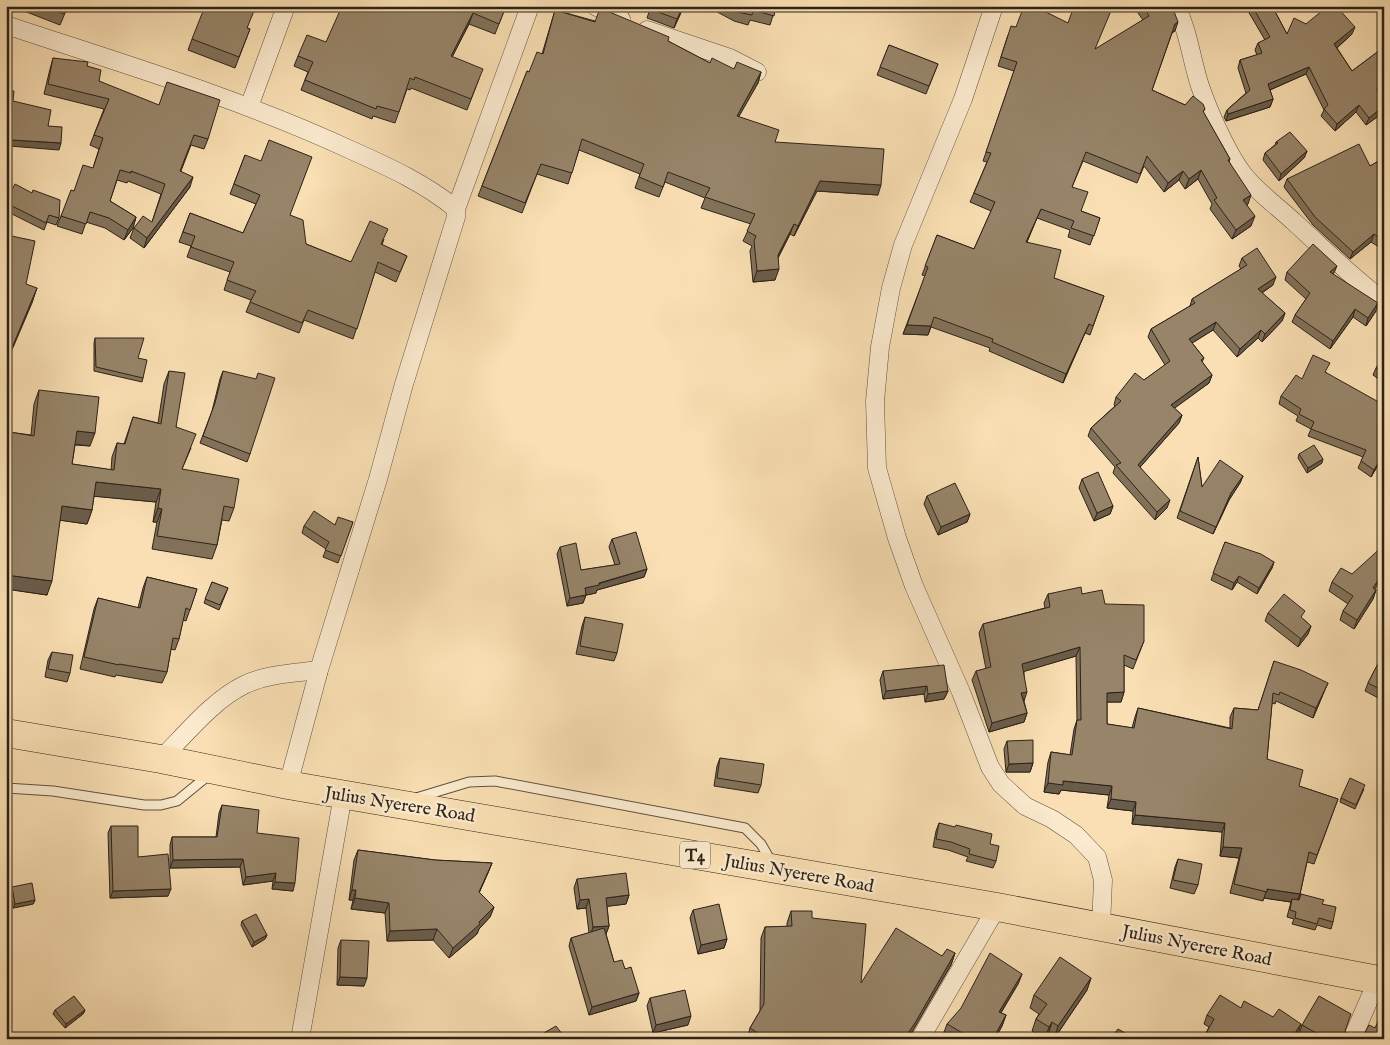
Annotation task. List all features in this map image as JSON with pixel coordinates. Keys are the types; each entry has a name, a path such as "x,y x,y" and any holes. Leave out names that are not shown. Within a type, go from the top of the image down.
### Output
{"highway":[{"name":"Julius Nyerere Road","path":"6,733 161,759 343,795 401,803 996,907 1381,980"}],"street":[{"path":"249,107 286,6"},
{"path":"288,785 319,670 378,480 412,357 456,217 456,209 530,6"},
{"path":"595,6 649,31 730,58 757,72"},
{"path":"994,6 963,99 903,245 891,288 880,347 875,400 877,468 894,530 914,586 961,692 990,767 1001,784 1025,806 1052,819 1076,835 1097,857 1103,880 1101,926"},
{"path":"1176,6 1187,32 1200,85 1218,127 1242,173 1262,197 1291,219 1340,265 1384,301"},
{"path":"6,25 249,107 314,132 389,168 440,196 456,209"},
{"path":"161,759 213,707 244,685 275,676 319,670"},
{"path":"300,1039 343,795"},
{"path":"920,1039 996,907"},
{"path":"1352,1039 1381,980"}],"lane":[{"path":"7,788 53,791 144,805 161,805 177,800 214,771"},
{"path":"401,803 469,782 495,781 745,828 761,844 776,869"}],"building":[{"path":"44,6 67,6 64,14"},
{"path":"205,6 256,6 247,28 250,29 239,57 192,39"},
{"path":"342,6 506,6 499,24 473,13 451,56 483,69 471,99 415,77 414,80 410,78 399,112 377,106 376,109 305,80 313,62 298,56 307,35 326,42"},
{"path":"651,6 683,6 677,19 650,9"},
{"path":"727,6 776,6 774,16 753,10 752,15 737,12"},
{"path":"1024,6 1034,6 1068,23 1074,6 1113,6 1095,49 1149,16 1143,6 1172,6 1178,22 1175,24 1152,90 1185,105 1193,96 1203,104 1205,109 1203,111 1230,159 1228,160 1251,195 1243,200 1255,216 1236,230 1214,200 1217,198 1201,170 1189,179 1183,171 1168,183 1147,156 1140,174 1086,152 1072,187 1088,192 1081,211 1100,218 1094,236 1071,228 1074,221 1041,209 1026,242 1061,250 1054,278 1104,296 1093,326 1089,324 1066,374 992,342 993,339 934,317 931,326 907,325 928,267 925,266 937,235 974,249 995,202 974,193 991,153 986,152 1017,62 1001,57 1011,26 1016,27"},
{"path":"1252,6 1272,6 1287,34 1294,18 1306,24 1328,6 1336,6 1355,27 1334,44 1352,71 1384,47 1384,84 1377,89 1384,97 1384,106 1369,118 1359,105 1337,124 1324,109 1328,105 1309,67 1268,84 1273,99 1228,114 1227,110 1250,90 1240,60 1262,53 1258,43 1270,37"},
{"path":"600,8 669,37 668,41 710,63 712,58 734,69 737,62 761,72 737,116 779,130 775,142 884,149 881,185 820,181 798,226 794,224 778,255 779,269 757,271 754,241 756,236 747,231 755,214 705,197 710,188 668,172 663,187 639,177 644,164 582,139 572,173 541,164 525,203 482,186 527,71 529,72 537,52 543,54 555,10 595,22"},
{"path":"889,45 938,64 929,86 880,67"},
{"path":"53,58 88,62 87,66 101,70 99,81 159,105 167,82 220,100 208,139 194,135 180,171 193,177 147,238 134,228 143,216 152,222 165,184 131,171 131,173 120,170 110,201 136,217 128,230 109,218 90,212 86,224 61,216 71,190 74,191 83,165 93,168 103,138 94,135 109,99 48,84"},
{"path":"6,90 14,91 13,101 51,110 48,126 62,127 61,143 12,140 8,173 6,172"},
{"path":"1290,132 1307,151 1281,174 1265,153"},
{"path":"269,140 312,157 290,215 303,220 306,244 351,262 370,221 388,229 381,244 407,256 400,272 378,262 357,329 308,310 302,323 250,302 256,291 227,280 234,262 191,247 195,236 183,232 190,213 243,233 260,195 234,184 245,155 261,161"},
{"path":"1359,144 1370,166 1384,158 1384,241 1374,234 1353,252 1315,217 1287,179"},
{"path":"15,184 32,193 33,190 60,200 59,218 49,215 46,223 6,203"},
{"path":"6,217 7,235 35,241 26,284 37,288 6,362"},
{"path":"1313,244 1337,266 1330,272 1378,303 1368,318 1355,309 1333,341 1295,315 1310,293 1287,272"},
{"path":"1257,248 1276,277 1258,289 1285,313 1265,334 1261,330 1240,349 1216,322 1189,339 1204,358 1201,360 1212,375 1171,405 1182,415 1138,465 1170,500 1157,512 1116,465 1121,463 1091,428 1121,401 1116,397 1135,373 1144,380 1170,361 1151,329 1195,303 1192,299 1247,265 1242,258"},
{"path":"95,338 144,338 138,358 147,360 143,378 96,367"},
{"path":"1313,355 1330,363 1325,372 1384,405 1384,453 1374,470 1361,461 1366,450 1311,429 1314,422 1299,414 1301,409 1281,396 1296,375 1302,379"},
{"path":"1384,358 1384,374 1376,368"},
{"path":"169,371 185,373 176,427 196,434 182,469 239,479 234,508 224,506 217,545 157,536 162,509 158,508 161,489 96,482 92,510 62,506 52,581 6,575 6,454 9,432 34,436 39,390 99,397 95,433 77,431 72,464 114,470 117,443 125,444 133,417 161,424"},
{"path":"223,371 256,379 258,373 275,378 250,454 203,436 215,403"},
{"path":"1314,445 1323,459 1308,468 1299,454"},
{"path":"1198,457 1202,487 1220,460 1243,476 1231,493 1216,527 1180,511"},
{"path":"1098,472 1113,506 1097,513 1082,479"},
{"path":"955,483 970,514 941,527 927,496"},
{"path":"314,511 335,525 338,517 353,522 341,556 325,550 329,542 304,526"},
{"path":"636,532 647,569 585,588 586,595 570,598 560,547 576,543 581,570 620,564 612,539"},
{"path":"1225,542 1261,554 1274,562 1259,588 1239,576 1234,583 1213,573"},
{"path":"1384,545 1384,571 1373,588 1376,590 1357,620 1343,611 1353,596 1332,582 1341,568 1352,574"},
{"path":"147,577 197,589 190,610 186,608 179,639 173,638 167,672 119,665 84,657 98,598 140,608"},
{"path":"212,582 228,588 220,605 205,599"},
{"path":"1081,587 1082,594 1102,590 1105,604 1144,605 1144,641 1136,660 1124,655 1124,692 1107,693 1107,724 1134,728 1138,708 1232,729 1234,708 1258,710 1274,661 1301,670 1328,683 1316,708 1280,692 1279,695 1273,693 1267,759 1303,770 1299,786 1338,799 1317,855 1309,852 1300,894 1267,889 1267,892 1234,884 1242,848 1223,847 1225,823 1135,815 1136,802 1111,799 1112,786 1063,781 1063,785 1048,783 1051,752 1072,755 1077,720 1081,720 1080,647 1022,664 1027,692 1021,693 1027,713 992,723 976,671 991,667 983,624 1050,607 1048,594"},
{"path":"1284,594 1305,611 1301,617 1311,626 1301,639 1268,613"},
{"path":"585,617 623,624 617,653 580,646"},
{"path":"52,652 73,655 70,673 48,669"},
{"path":"1384,652 1384,691 1368,683"},
{"path":"944,665 948,691 928,694 927,686 886,691 883,671"},
{"path":"1033,740 1033,763 1009,764 1007,741"},
{"path":"720,758 764,764 761,785 717,778"},
{"path":"1350,778 1365,785 1356,805 1341,798"},
{"path":"222,805 259,810 257,833 299,838 295,883 275,882 276,873 246,877 243,859 173,860 172,837 217,837"},
{"path":"939,823 992,834 990,844 999,846 996,861 969,854 970,849 936,839"},
{"path":"111,826 138,826 138,857 168,854 171,889 113,891"},
{"path":"358,850 435,860 492,863 479,892 494,907 479,922 480,924 453,948 437,929 390,931 389,903 355,898 356,890 352,890"},
{"path":"1178,859 1202,864 1198,885 1173,880"},
{"path":"626,873 629,895 606,898 609,926 593,927 589,899 580,900 577,879"},
{"path":"32,883 35,900 15,904 12,887"},
{"path":"1301,894 1324,900 1322,904 1336,907 1333,922 1319,918 1317,924 1295,918 1296,912 1290,910 1292,899 1299,900"},
{"path":"719,904 727,939 701,945 693,910"},
{"path":"791,911 812,911 812,918 866,924 861,983 896,928 942,956 947,949 955,953 904,1039 767,1039 750,1028 764,1004 765,927 792,926"},
{"path":"256,914 267,935 254,942 242,921"},
{"path":"604,928 614,962 622,960 625,969 631,967 639,993 592,1007 571,938"},
{"path":"341,940 369,941 367,978 340,977"},
{"path":"990,953 1022,974 999,1012 1006,1015 993,1039 973,1039 947,1024 961,1008"},
{"path":"1060,957 1091,978 1058,1026 1052,1022 1049,1027 1036,1019 1047,1004 1034,995"},
{"path":"685,990 691,1016 656,1025 650,998"},
{"path":"1220,995 1241,1008 1244,1001 1273,1017 1279,1009 1301,1024 1291,1039 1203,1039 1214,1019 1207,1015"},
{"path":"74,996 85,1010 66,1024 55,1010"},
{"path":"1319,996 1351,1014 1345,1031 1351,1039 1327,1039 1302,1025"},
{"path":"1380,1017 1384,1019 1384,1039 1359,1039 1362,1038 1369,1025 1375,1028"},
{"path":"556,1026 566,1039 545,1039 542,1034"},
{"path":"1118,1029 1136,1039 1110,1039"}]}
